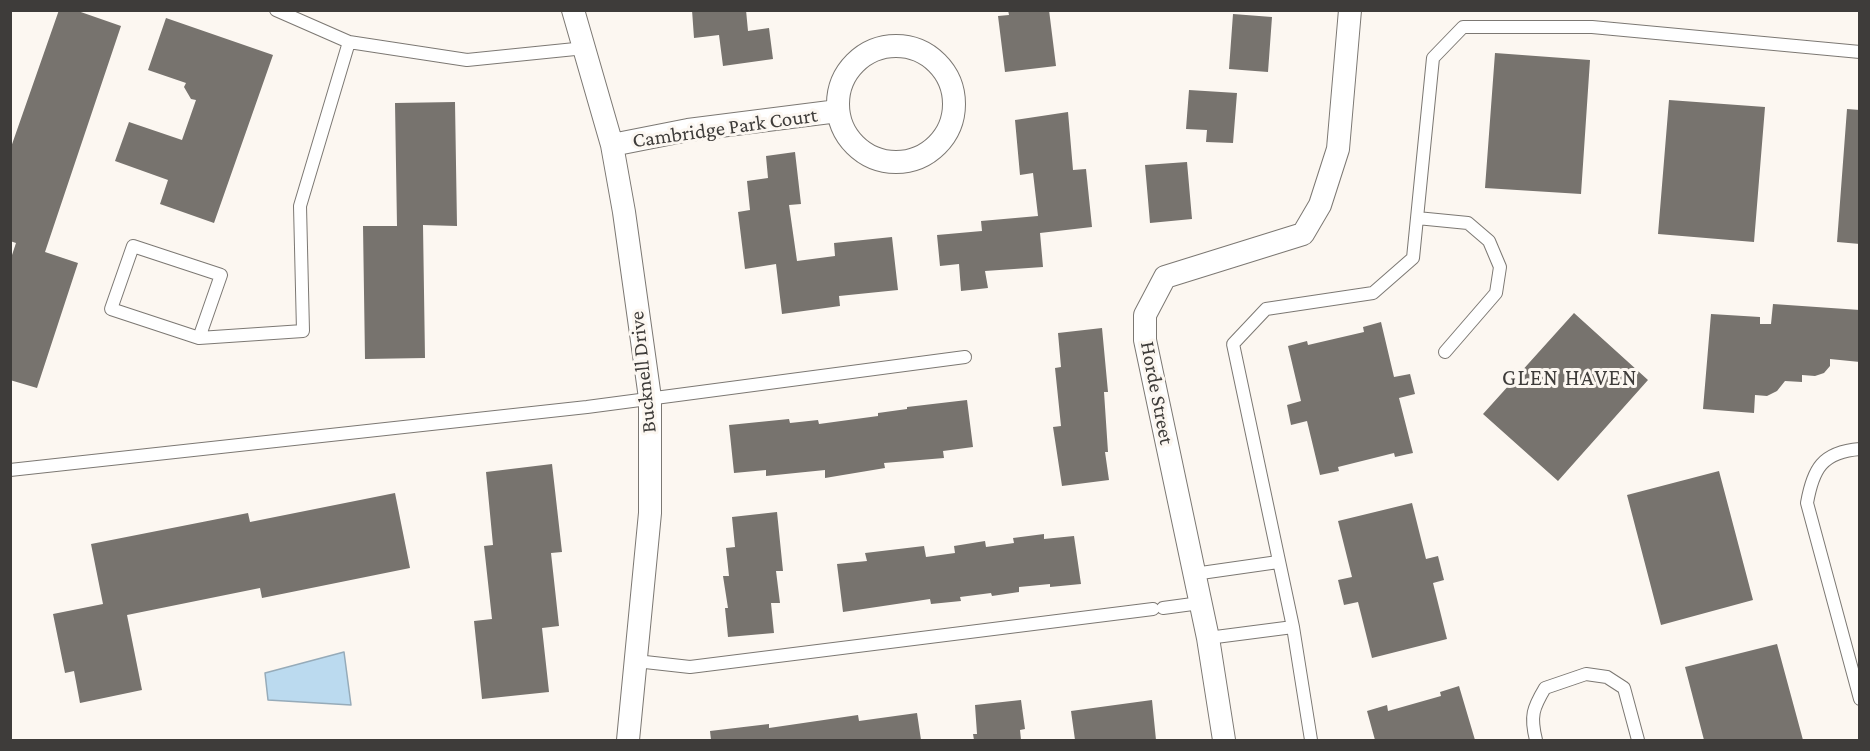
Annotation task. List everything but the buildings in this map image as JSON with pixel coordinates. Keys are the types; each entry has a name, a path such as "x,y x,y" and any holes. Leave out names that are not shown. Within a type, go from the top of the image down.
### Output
{"street":[{"name":"Bucknell Drive","path":"573,10 612,144 624,212 650,398 650,513 628,741"},
{"name":"Horde Street","path":"1224,741 1208,638 1145,340 1145,315 1165,277 1303,234 1320,205 1338,149 1350,10"},
{"name":"Cambridge Park Court","path":"889,46 912,48 932,58 947,75 954,97 952,120 942,140 925,155 903,162 880,160 860,150 845,133 838,111 839,89 849,69 867,53 889,46"},
{"name":"Cambridge Park Court","path":"612,144 688,130 838,111"}],"lane":[{"path":"282,12 349,42 467,60 585,48"},
{"path":"1311,741 1293,627 1233,344 1266,309 1373,293 1413,258 1433,58 1463,27 1592,27 1860,52"},
{"path":"199,338 220,275 133,246 111,309 199,338 303,331 300,206 349,42"},
{"path":"1417,218 1468,224 1488,241 1500,267 1496,293 1446,352"},
{"path":"10,470 564,410 965,357"},
{"path":"1860,449 1843,451 1819,465 1810,483 1807,503 1860,699"},
{"path":"1194,574 1278,562"},
{"path":"636,661 690,667 1200,603"},
{"path":"1208,638 1293,627"},
{"path":"1536,741 1532,725 1533,708 1545,688 1586,674 1607,677 1624,688 1638,741"}],"water":[{"path":"344,652 351,705 268,700 265,673"}],"district":[{"name":"GLEN HAVEN","path":"1570,378"}]}
